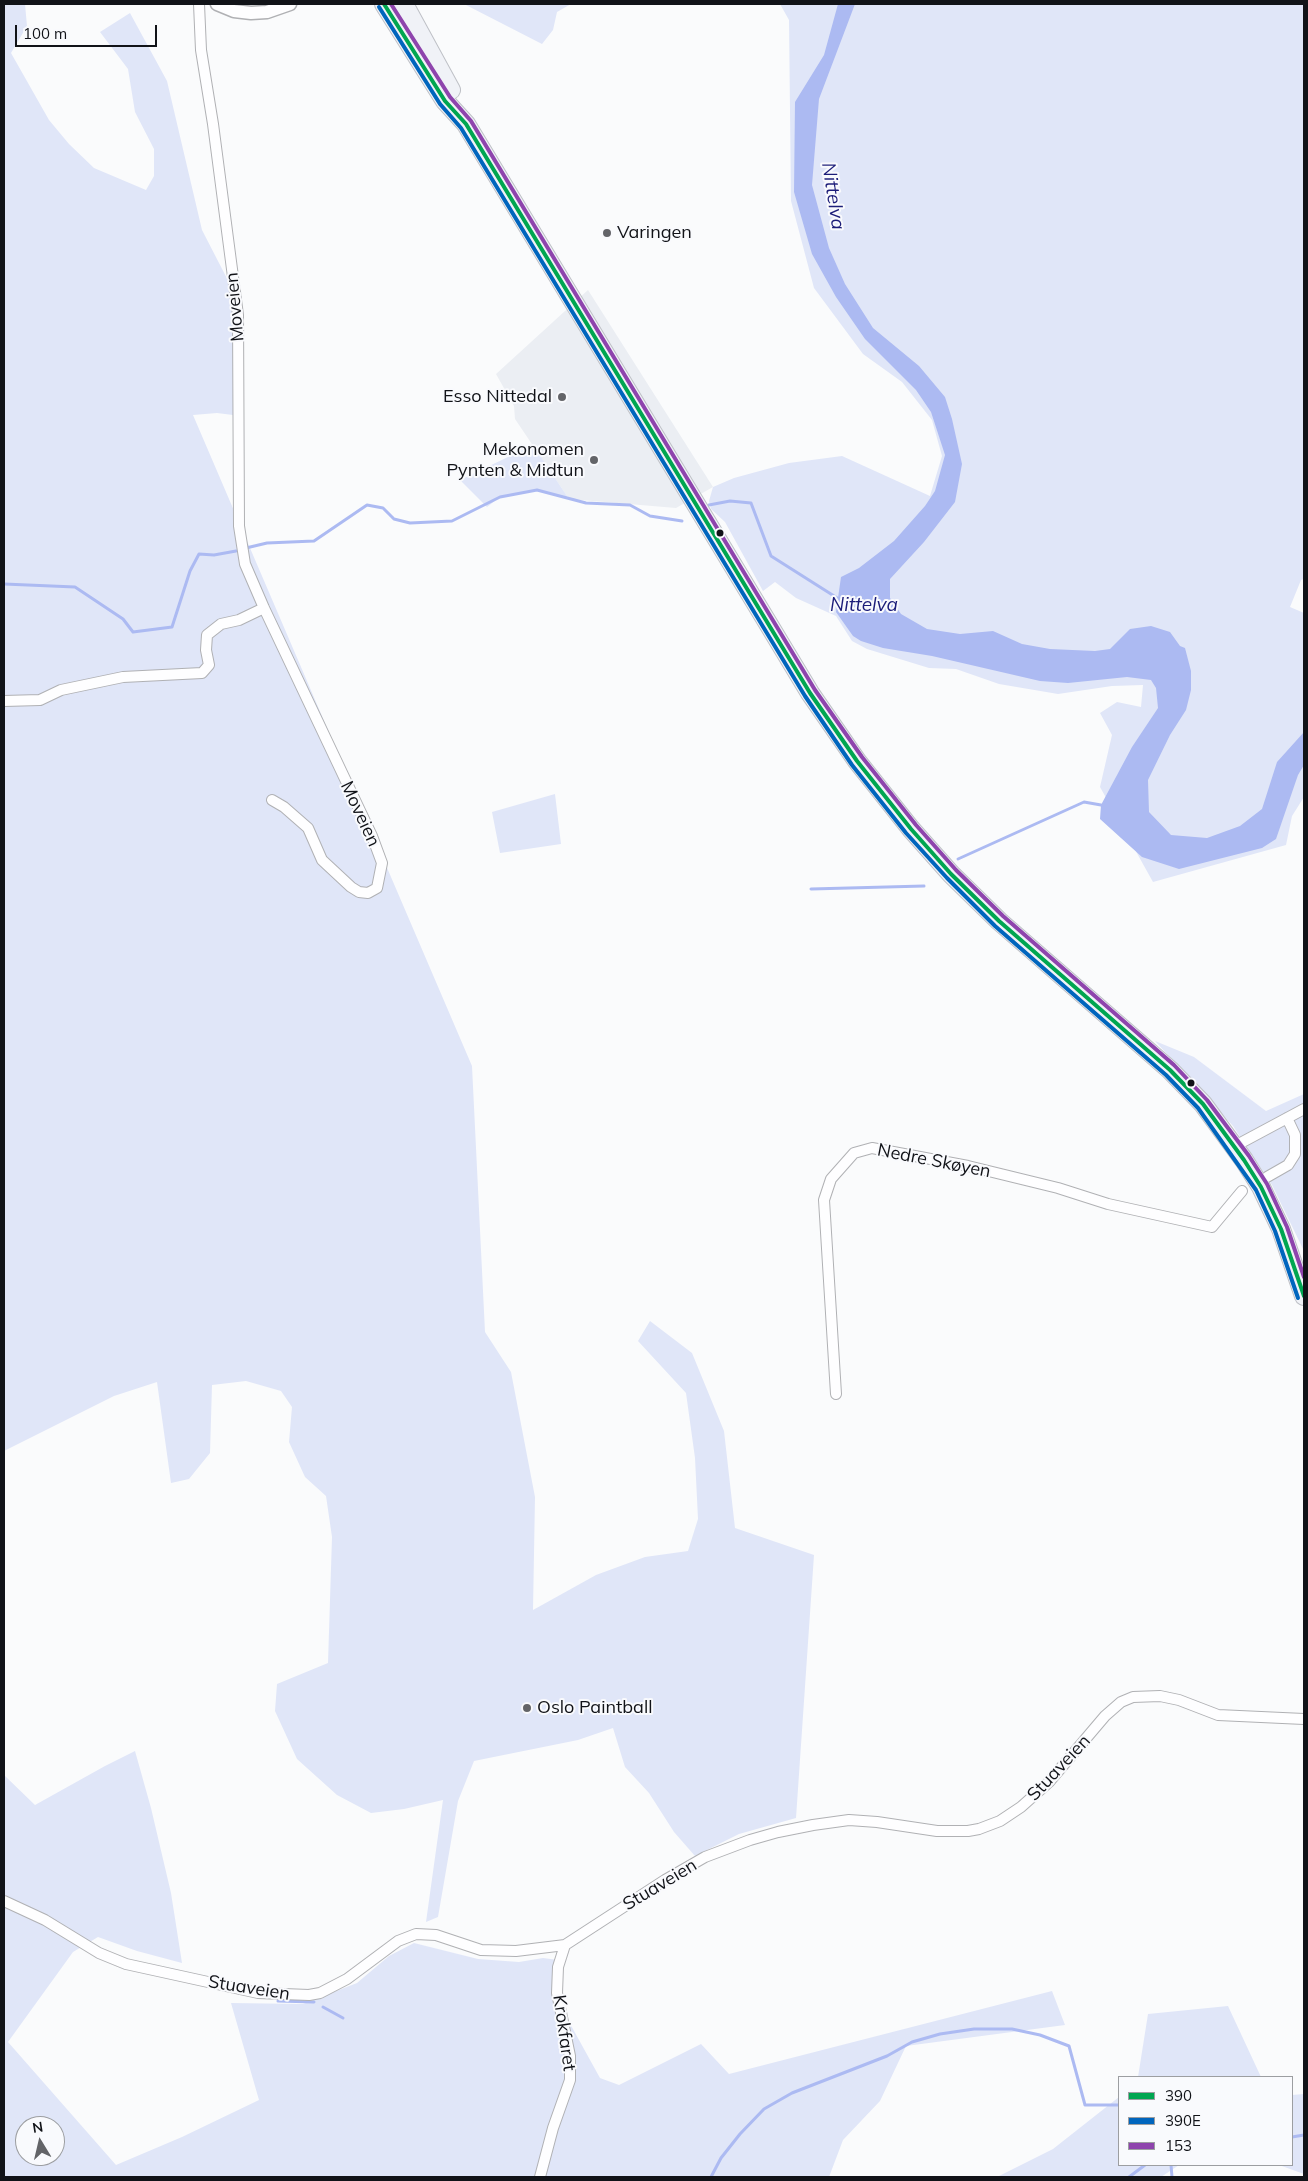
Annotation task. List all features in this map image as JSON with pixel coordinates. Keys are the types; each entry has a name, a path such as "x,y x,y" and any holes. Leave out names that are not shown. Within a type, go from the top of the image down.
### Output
{"highway":[{"path":"384,4 445,101 466,124 778,642 870,779 951,874 999,921 1176,1076 1203,1104 1253,1173 1275,1215 1304,1296"},
{"path":"404,4 462,112 466,124"}],"street":[{"name":"Moveien","path":"199,4 200,50 213,124 238,315 239,526 245,564 372,836 382,863 377,888 368,893 360,892 351,887 322,860 308,828 284,807 272,800"},
{"path":"217,4 234,11 251,14 267,12 290,4"},
{"path":"4,701 40,700 61,690 123,677 202,673 209,665 206,650 207,635 221,624 239,620 264,608"},
{"path":"1235,1146 1304,1109"},
{"path":"1267,1177 1288,1165 1295,1154 1295,1135 1287,1118"},
{"name":"Nedre Skøyen","path":"836,1394 824,1200 831,1179 854,1153 872,1148 950,1163 1058,1188 1108,1204 1212,1227 1242,1191"},
{"name":"Stuaveien","path":"4,1901 45,1920 99,1953 126,1964 258,1993 309,1996 331,1988 347,1979 398,1941 416,1934 436,1935 481,1950 516,1951 565,1945 691,1865 726,1848 750,1840 831,1822 877,1822 937,1831 979,1829 1000,1820 1021,1807 1049,1782 1105,1716 1121,1702 1133,1697 1160,1696 1218,1715 1304,1719"},
{"name":"Krokfaret","path":"540,2177 553,2128 570,2080 570,2056 557,1993 558,1967 565,1945"}],"shaded area":[{"path":"4,4 25,4 27,26 11,53 49,120 69,144 94,168 146,190 154,176 154,149 135,112 128,69 100,32 130,13 167,81 202,230 236,296 241,416 217,413 193,415 472,1066 485,1332 511,1372 535,1497 533,1610 596,1575 645,1557 688,1551 698,1519 695,1458 686,1393 638,1341 650,1321 692,1353 724,1431 735,1528 814,1555 796,1818 739,1834 695,1856 674,1832 649,1793 625,1767 613,1728 578,1740 474,1761 458,1801 438,1917 426,1922 443,1800 404,1809 371,1813 337,1795 297,1759 275,1711 277,1684 328,1663 332,1537 326,1496 305,1477 289,1442 292,1407 281,1391 246,1381 212,1385 210,1453 189,1479 171,1483 157,1382 114,1396 4,1451"},
{"path":"464,4 571,4 557,12 553,30 542,44"},
{"path":"780,4 1304,4 1304,579 1301,580 1290,607 1304,613 1304,797 1292,816 1286,845 1153,882 1100,787 1112,735 1100,713 1117,702 1141,707 1143,685 1112,686 1058,694 999,684 956,669 929,668 867,649 852,641 836,616 796,598 775,582 763,591 725,522 711,509 709,501 713,487 734,478 789,463 842,456 930,496 942,456 932,420 902,382 863,354 814,288 791,201 789,20"},
{"path":"588,290 713,487 676,508 569,499 515,419 514,406 496,374"},
{"path":"533,445 569,499 537,490 500,497 487,507 460,480"},
{"path":"555,794 561,844 500,853 492,812"},
{"path":"1155,1041 1194,1057 1266,1111 1304,1094 1304,1251 1272,1185 1233,1126"},
{"path":"135,1751 151,1808 171,1893 182,1963 137,1951 98,1937 73,1952 8,2042 116,2165 182,2137 259,2100 231,2003 303,2004 357,1983 389,1956 414,1943 478,1959 519,1962 543,1958 558,1960 563,2011 600,2078 619,2085 701,2044 729,2074 1052,1991 1065,2025 906,2046 880,2101 843,2140 829,2177 4,2177 4,1775 35,1805"},
{"path":"1228,2006 1261,2076 1138,2076 1148,2014"},
{"path":"1304,2094 1304,2174 1282,2166 1293,2166 1293,2095"},
{"path":"1118,2098 1118,2166 1178,2166 1161,2177 997,2177 1053,2149"}],"water":[{"name":"Nittelva","path":"838,4 855,4 819,99 812,185 829,248 845,284 873,328 919,366 945,397 962,464 955,502 924,542 890,579 890,598 901,614 927,629 960,634 993,631 1022,644 1050,649 1095,651 1110,649 1130,629 1151,626 1170,632 1180,646 1185,648 1191,671 1191,690 1186,710 1170,735 1148,780 1149,812 1171,835 1207,838 1240,826 1262,809 1277,762 1304,732 1304,765 1298,775 1276,839 1262,848 1179,869 1142,857 1100,819 1101,805 1132,747 1158,708 1156,688 1151,680 1127,677 1068,683 1040,681 932,656 883,648 861,641 853,636 836,612 841,577 859,568 894,541 925,506 935,491 945,455 931,412 916,390 865,339 836,297 812,254 794,192 795,102 824,55"}],"waterway":[{"path":"246,548 267,543 314,541 367,505 383,508 394,519 410,523 452,521 500,497 537,490 586,503 630,505 650,516 682,521"},
{"path":"709,505 730,501 751,503 771,556 842,601"},
{"path":"4,584 75,587 123,619 133,632 172,627 190,571 199,554 214,555 236,551"},
{"path":"958,859 1084,802 1101,805"},
{"path":"811,889 924,886"},
{"path":"278,2001 314,2002"},
{"path":"323,2007 343,2018"},
{"path":"711,2177 721,2158 740,2134 764,2109 792,2093 887,2056 912,2042 940,2034 974,2029 1012,2029 1040,2035 1069,2046 1085,2105 1118,2105"},
{"path":"1293,2137 1304,2135"},
{"path":"1129,2177 1144,2166"},
{"path":"1171,2166 1172,2177"}],"transit line":[{"name":"390","path":"384,4 445,101 466,124 810,693 857,761 911,829 951,874 999,921 1170,1070 1203,1104 1244,1160 1261,1187 1281,1229 1304,1296"},
{"name":"153","path":"391,4 450,97 471,121 815,690 862,757 916,825 956,870 1003,916 1174,1065 1207,1100 1249,1156 1267,1184 1287,1227 1304,1277"},
{"name":"390E","path":"379,7 440,104 461,128 805,696 852,765 906,833 995,926 1166,1075 1198,1108 1256,1190 1275,1231 1298,1298"}],"place":[{"name":"Varingen","path":"607,233"},
{"name":"Esso Nittedal","path":"562,397"},
{"name":"Mekonomen Pynten & Midtun","path":"594,460"},
{"name":"Oslo Paintball","path":"527,1708"}]}
